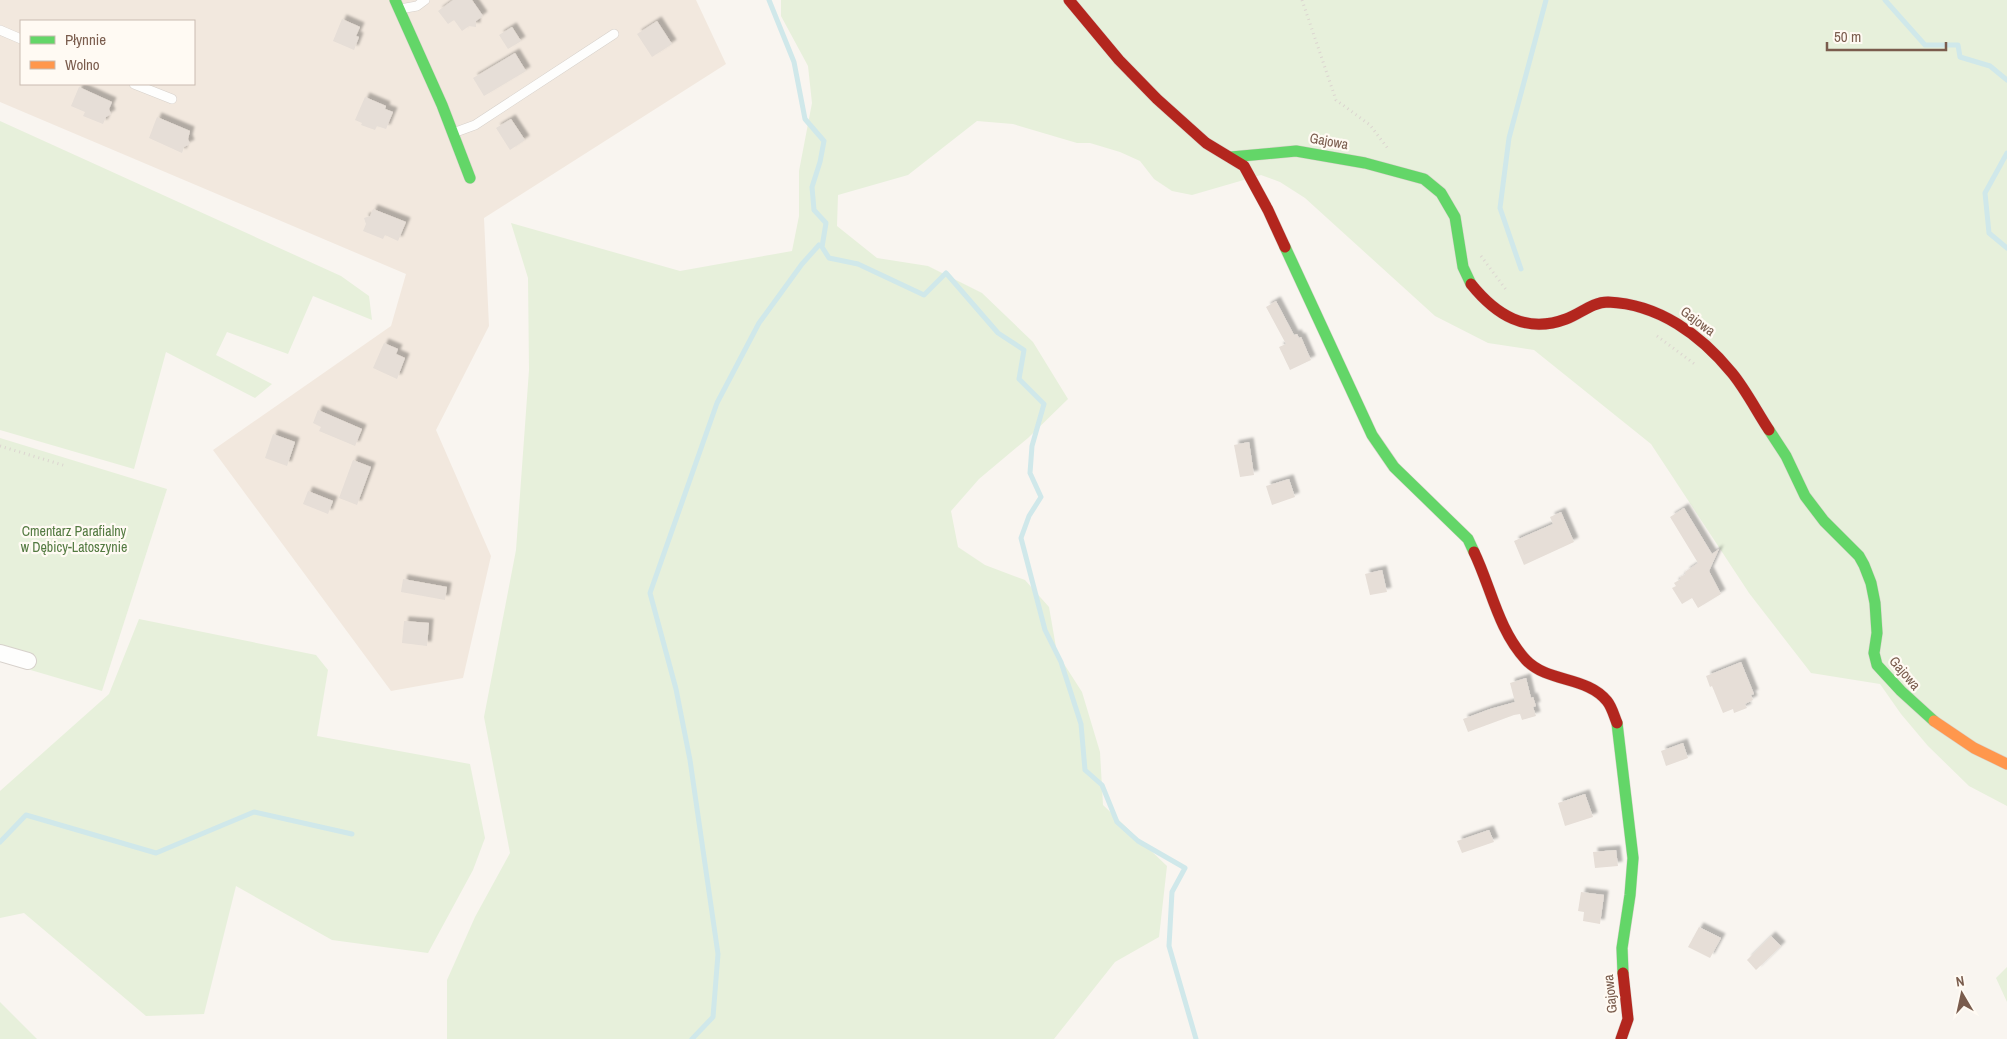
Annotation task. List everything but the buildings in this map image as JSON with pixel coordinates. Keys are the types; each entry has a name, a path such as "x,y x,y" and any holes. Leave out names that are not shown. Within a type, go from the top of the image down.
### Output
{"street":[{"name":"Gajowa","path":"1069,0 1119,60 1157,99 1206,143 1244,166 1268,210 1376,441 1394,467 1468,539 1484,570 1503,625 1514,646 1528,662 1540,670 1552,676 1585,686 1597,693 1607,701 1613,712 1617,723 1633,858 1630,895 1622,948 1628,1019 1621,1039"},
{"path":"397,5 453,133 470,178"},
{"name":"Gajowa","path":"1231,157 1296,151 1365,163 1406,172 1424,179 1441,193 1454,217 1463,267 1471,284 1483,299 1514,321 1530,325 1546,324 1566,319 1593,305 1606,302 1622,303 1654,311 1670,319 1701,340 1718,356 1744,389 1766,427 1778,443 1805,496 1824,521 1859,556 1864,564 1871,583 1875,606 1877,631 1874,652 1875,661 1879,668 1904,696 1923,712 1973,748 2007,764"},
{"path":"0,653 28,661"}],"lane":[{"path":"397,5 417,6 425,0"},
{"path":"0,30 20,38"},
{"path":"453,133 475,124 614,34"},
{"path":"137,85 172,99"}],"path":[{"path":"1302,0 1336,100 1370,125 1406,172"},
{"path":"1476,250 1488,263 1509,294"},
{"path":"1650,331 1702,369"},
{"path":"0,446 66,466"}],"shaded area":[{"path":"0,0 696,0 726,64 484,218 489,326 436,430 491,556 463,678 391,691 213,450 391,326 406,274 0,102"}],"green space":[{"path":"781,0 2007,0 2007,806 1969,786 1928,746 1901,714 1880,684 1811,673 1749,593 1651,444 1534,350 1488,343 1435,316 1305,198 1280,182 1261,175 1192,195 1172,191 1154,179 1140,161 1120,152 1090,143 1077,143 1013,124 977,121 908,175 838,195 837,226 877,258 928,266 982,293 1033,342 1068,399 1028,438 979,479 951,511 958,547 985,565 1025,580 1049,607 1057,653 1082,692 1100,752 1103,805 1167,866 1159,937 1115,962 1054,1039 447,1039 447,980 475,917 510,853 484,717 516,550 529,370 528,278 511,223 680,271 792,251 799,216 799,171 812,103 808,66 781,16"},
{"path":"0,121 341,276 369,296 372,320 313,296 288,354 227,332 216,355 272,384 255,398 166,352 134,469 0,430"},
{"name":"Cmentarz Parafialny w Dębicy-Latoszynie","path":"0,438 167,489 102,691 0,661"},
{"path":"139,619 316,655 328,670 317,736 470,764 485,838 473,870 428,953 332,940 236,886 204,1014 146,1016 24,913 0,918 0,791 109,694"},
{"path":"2007,967 2007,1002 1996,978"},
{"path":"0,1002 37,1039 0,1039"}],"waterway":[{"path":"769,0 794,62 805,119 824,141 812,187 814,210 826,223 822,247 829,258 858,264 924,295 946,273 998,333 1024,350 1019,379 1044,404 1032,446 1030,473 1041,497 1029,516 1021,538 1045,630 1061,662 1081,724 1085,770 1102,785 1117,822 1138,841 1185,868 1172,892 1169,946 1196,1039"},
{"path":"1521,269 1500,208 1509,138 1546,0"},
{"path":"1885,0 1925,45 1958,45 1960,57 1990,66 2007,80"},
{"path":"2007,153 1985,193 1989,233 2007,248"},
{"path":"692,1039 713,1017 718,954 690,760 676,689 650,593 717,403 759,323 802,264 819,245"},
{"path":"0,842 26,815 156,853 254,812 352,834"}],"traffic: fast":[{"path":"395,0 442,105 470,178"},
{"path":"1231,157 1296,151 1365,163 1424,179 1441,193 1455,217 1463,267 1471,284"},
{"path":"1285,247 1372,435 1394,467 1468,539 1474,552"},
{"path":"1769,430 1786,456 1805,496 1824,521 1859,556 1864,565 1871,583 1875,603 1877,633 1874,653 1877,665 1901,691 1934,721"},
{"path":"1617,723 1633,858 1630,895 1622,948 1623,973"}],"traffic: slow":[{"path":"1934,721 1974,748 2007,764"}],"traffic: jam":[{"path":"1069,0 1119,60 1157,99 1206,143 1244,166 1268,210 1285,247"},
{"path":"1471,284 1501,313 1525,323 1551,323 1571,317 1597,304 1608,302 1627,304 1661,315 1693,334 1720,359 1742,387 1769,430"},
{"path":"1474,552 1508,635 1526,660 1545,673 1589,687 1599,693 1609,703 1617,723"},
{"path":"1621,1039 1628,1019 1623,973"}]}
